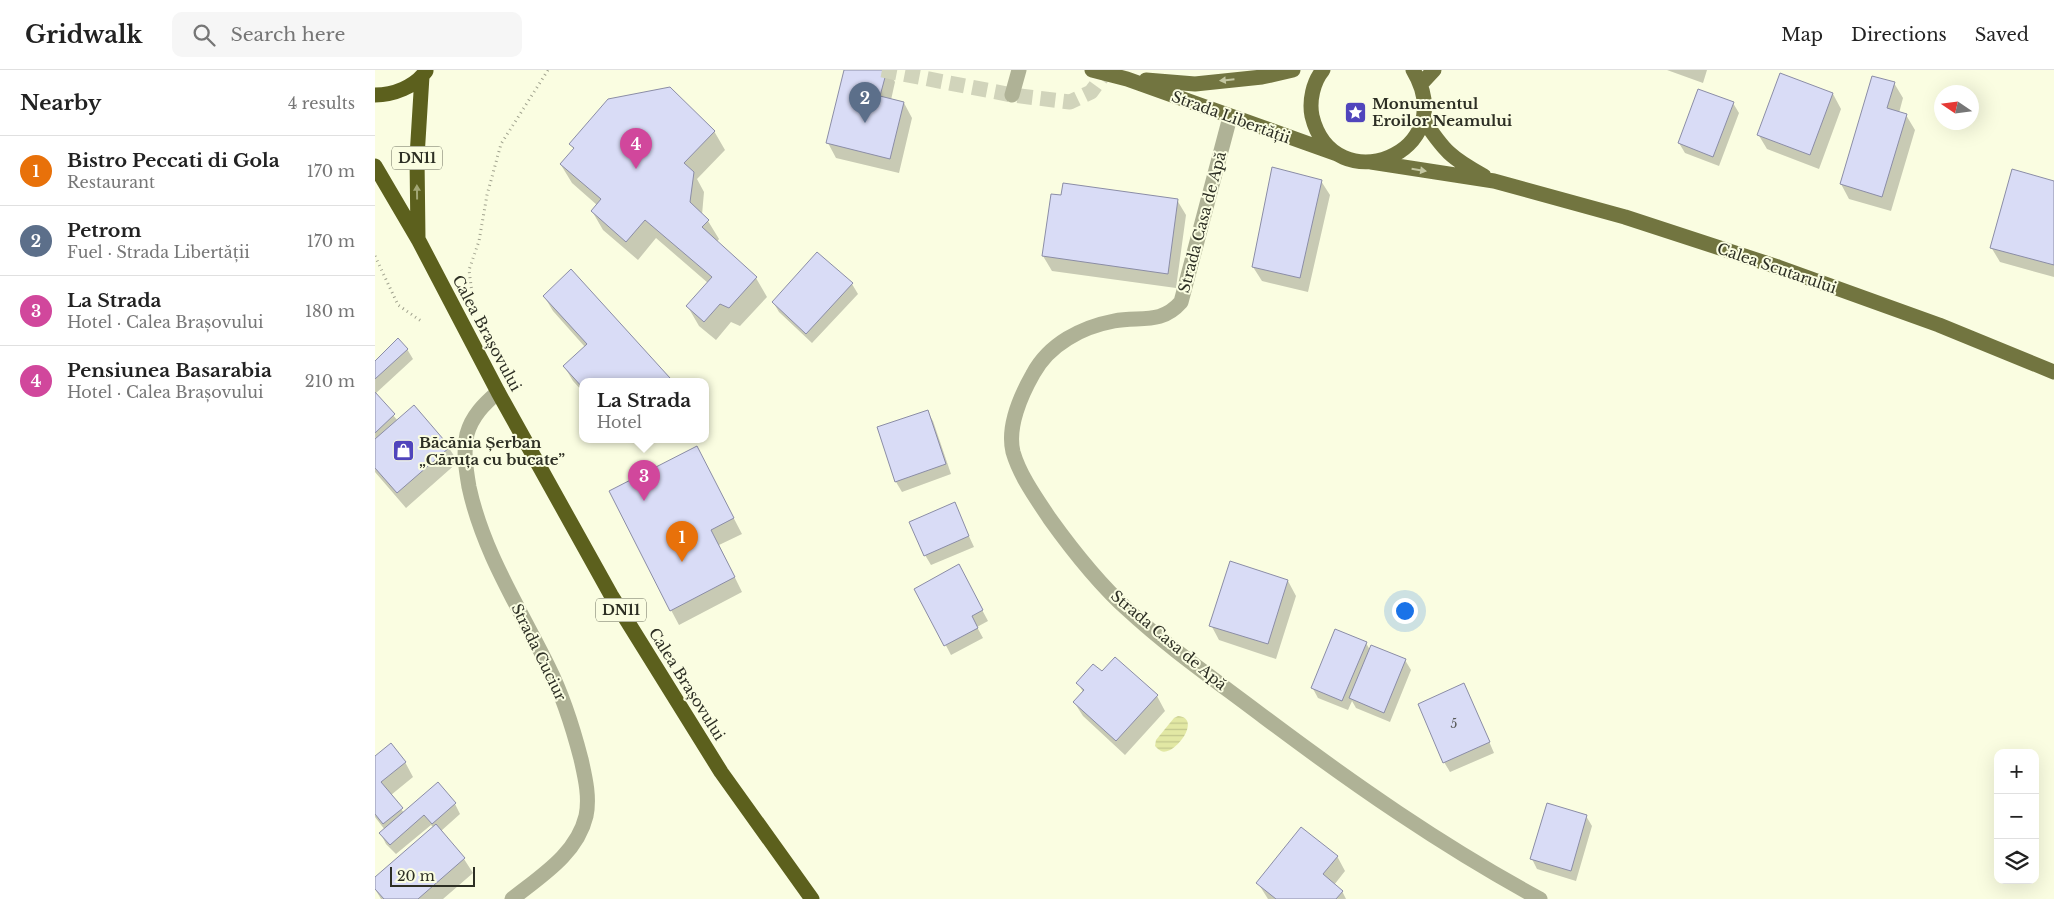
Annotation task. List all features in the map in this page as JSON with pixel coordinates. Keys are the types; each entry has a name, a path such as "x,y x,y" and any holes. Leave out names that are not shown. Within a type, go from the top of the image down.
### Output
{"highway":[{"name":"DN11","path":"375,96 405,89 425,73"},
{"name":"Calea Brașovului","path":"419,241 417,156 425,73"},
{"name":"Calea Brașovului","path":"375,166 419,241 498,392 611,595 721,772 812,899"}],"main road":[{"name":"Strada Libertății","path":"1093,70 1127,79 1354,161 1371,162"},
{"name":"Strada Libertății","path":"1127,79 1195,84 1262,77 1293,70"},
{"path":"1323,70 1312,91 1311,109 1315,126 1324,142 1337,154"},
{"path":"1371,162 1389,158 1404,150 1416,136 1423,120 1425,102 1421,84 1413,70"},
{"path":"1421,84 1434,70"},
{"name":"Calea Scutarului","path":"1423,120 1440,144 1457,162 1494,181"},
{"name":"Calea Scutarului","path":"1371,162 1494,181 1625,217 1778,267 1939,326 2054,372"}],"street":[{"path":"1012,96 1019,70"},
{"name":"Strada Casa de Apă","path":"1230,117 1181,302 1174,310 1156,318 1115,320 1078,333 1061,342 1046,355 1033,372 1018,409 1012,449 1019,471 1039,503 1080,558 1111,593 1136,617 1202,671 1373,797 1453,850 1540,899"},
{"name":"Strada Cuciur","path":"498,392 478,410 467,434 465,444 466,468 474,506 491,554 550,669 569,717 586,782 587,799 586,815 571,848 547,872 512,899"}],"path":[{"path":"472,297 469,270 479,241 487,195 501,144 548,70"},
{"path":"375,256 398,304 421,321"}],"shaded area":[{"path":"1178,716 1185,718 1188,723 1187,730 1179,743 1173,748 1161,751 1155,746 1156,740 1174,718"}],"building":[{"path":"844,70 887,70 880,96 904,102 890,159 826,143"},
{"path":"1780,73 1833,93 1810,155 1757,135"},
{"path":"1872,76 1895,82 1887,108 1907,114 1882,197 1840,184"},
{"path":"670,87 715,131 684,163 694,172 690,202 709,220 702,227 757,277 729,308 720,304 704,322 686,306 712,277 645,220 626,242 591,211 601,199 560,164 574,148 569,144 608,99"},
{"path":"1698,89 1734,102 1713,157 1678,143"},
{"path":"1272,167 1322,180 1300,278 1252,267"},
{"path":"2012,169 2054,181 2054,265 1990,248"},
{"path":"1063,183 1178,199 1168,274 1042,256 1051,194 1061,195"},
{"path":"817,252 853,283 806,334 772,302"},
{"path":"571,269 670,378 579,378 579,384 563,366 587,344 543,296"},
{"path":"398,338 408,349 375,379 375,361"},
{"path":"375,392 395,414 375,433"},
{"path":"414,405 450,447 397,493 375,468 375,439"},
{"path":"928,410 946,464 895,482 877,427"},
{"path":"697,446 734,518 711,530 735,577 670,611 609,491"},
{"path":"955,502 969,536 924,556 909,522"},
{"path":"1230,561 1288,580 1268,644 1209,626"},
{"path":"959,564 983,610 972,616 978,628 944,646 914,589"},
{"path":"1335,629 1367,642 1342,701 1311,688"},
{"path":"1371,645 1406,659 1384,713 1349,698"},
{"path":"1115,657 1158,695 1116,741 1073,702 1084,690 1076,683 1093,664 1102,671"},
{"path":"1464,683 1490,742 1443,763 1418,704"},
{"path":"391,743 406,762 381,782 403,808 383,824 375,814 375,756"},
{"path":"438,782 456,803 432,824 424,815 390,845 379,833"},
{"path":"1547,803 1587,815 1571,871 1530,859"},
{"path":"436,824 465,858 418,899 384,899 375,889 375,877"},
{"path":"1301,827 1338,856 1323,874 1343,891 1336,899 1276,899 1256,883"}],"tunnel":[{"path":"882,70 1012,95 1070,102 1091,92 1105,73"}],"place":[{"name":"Monumentul Eroilor Neamului","path":"1356,112"},
{"name":"Petrom","path":"865,123"},
{"name":"Pensiunea Basarabia","path":"636,169"},
{"name":"Băcănia Șerban „Căruța cu bucate”","path":"403,451"},
{"name":"La Strada","path":"644,501"},
{"name":"Bistro Peccati di Gola","path":"682,562"}]}
